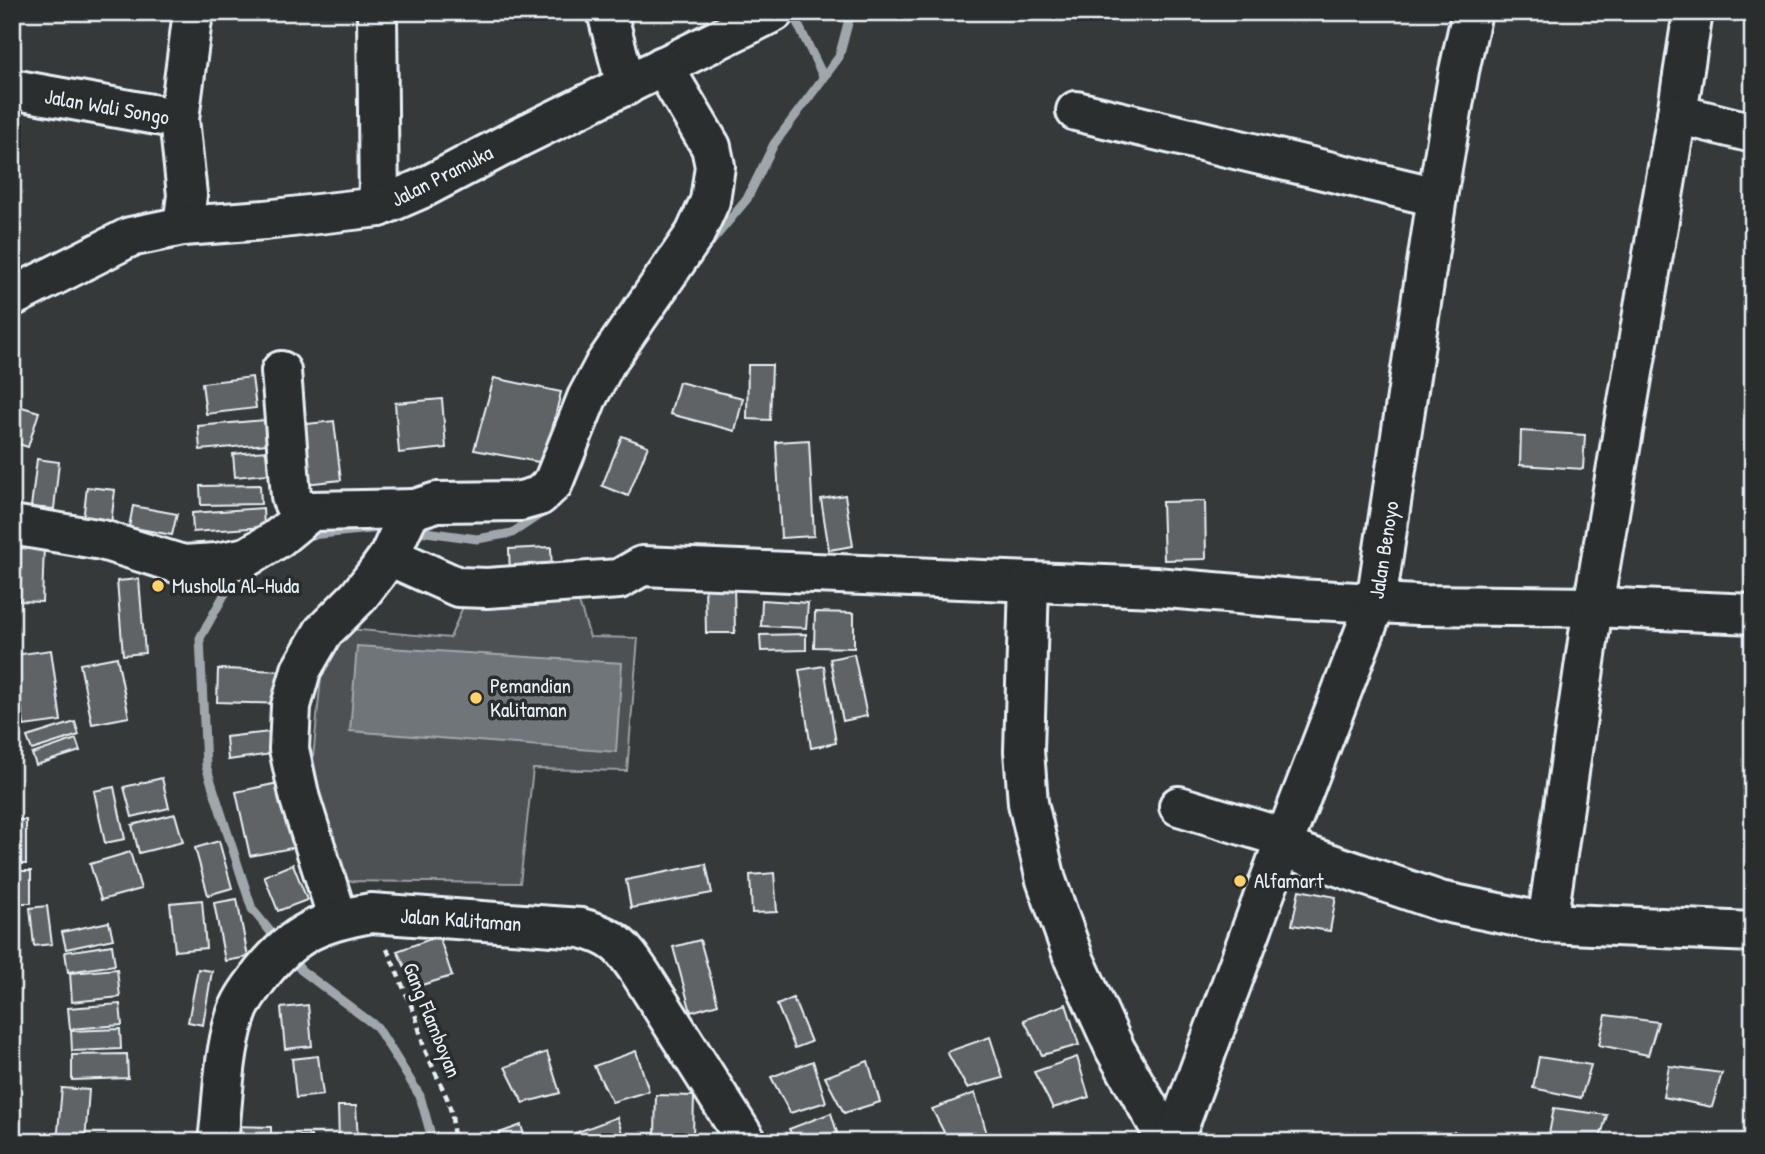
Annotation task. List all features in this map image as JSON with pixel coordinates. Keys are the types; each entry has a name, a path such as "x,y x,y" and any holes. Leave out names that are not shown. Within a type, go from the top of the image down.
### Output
{"street":[{"path":"179,119 193,12"},
{"path":"377,12 379,207"},
{"path":"607,12 626,86"},
{"name":"Jalan Benoyo","path":"1171,1142 1377,602 1437,197 1472,12"},
{"path":"1547,923 1593,607 1693,12"},
{"name":"Jalan Pramuka","path":"12,297 130,237 183,226 379,207 425,187 520,137 772,13"},
{"path":"218,1142 229,1047 235,1018 246,993 280,950 340,920 300,799 289,749 291,706 301,670 323,632 358,597 402,530 437,502 521,500 539,496 553,484 587,398 605,365 695,234 710,201 715,166 711,147 663,66"},
{"name":"Jalan Wali Songo","path":"12,89 179,119 187,195 183,226"},
{"path":"1076,111 1437,197"},
{"path":"1677,114 1753,133"},
{"path":"281,370 291,499 298,508 402,530 458,587 487,588 630,573 1029,582 1156,587 1296,599 1753,614"},
{"path":"12,525 102,540 183,565 217,563 247,557 277,539 312,511"},
{"path":"1029,582 1024,751 1028,803 1046,880 1074,959 1115,1049 1171,1142"},
{"path":"1178,806 1440,901 1547,923 1753,932"},
{"name":"Jalan Kalitaman","path":"340,920 581,928 606,934 625,951 641,974 747,1142"}],"path":[{"name":"Gang Flamboyan","path":"340,920 416,1017 424,1048 447,1098 452,1115 454,1142"}],"shaded area":[{"name":"Pemandian Kalitaman","path":"575,590 590,637 638,638 627,771 533,769 520,883 337,881 313,758 326,627 450,638 469,592"},
{"path":"357,646 622,663 616,752 350,731"}],"building":[{"path":"748,365 772,365 770,420 747,419"},
{"path":"252,377 256,408 206,414 202,383"},
{"path":"494,378 561,392 544,463 474,450"},
{"path":"679,382 743,398 735,431 670,414"},
{"path":"442,399 446,448 399,453 395,403"},
{"path":"15,405 39,412 28,447 12,442 12,413"},
{"path":"265,420 267,444 200,450 198,426"},
{"path":"334,421 341,480 296,485 289,426"},
{"path":"1521,431 1585,435 1583,469 1520,465"},
{"path":"622,436 648,446 628,496 602,486"},
{"path":"809,440 814,536 781,538 776,442"},
{"path":"266,451 268,474 235,477 233,454"},
{"path":"37,459 59,462 54,509 31,507"},
{"path":"260,485 261,504 201,505 200,486"},
{"path":"87,487 115,490 110,532 82,529"},
{"path":"845,495 853,546 829,550 821,499"},
{"path":"1205,501 1206,559 1164,560 1162,502"},
{"path":"133,506 177,514 172,535 129,527"},
{"path":"263,508 264,527 193,532 192,513"},
{"path":"21,545 44,546 42,602 19,601"},
{"path":"551,547 552,573 510,575 509,549"},
{"path":"139,579 145,653 123,655 117,581"},
{"path":"734,584 735,633 706,633 705,585"},
{"path":"762,600 808,603 806,628 761,626"},
{"path":"815,612 854,613 854,648 814,647"},
{"path":"806,634 806,650 761,651 760,635"},
{"path":"51,650 61,721 24,726 14,655"},
{"path":"854,654 867,716 843,721 830,659"},
{"path":"117,657 129,717 92,724 80,664"},
{"path":"824,666 836,743 811,748 799,670"},
{"path":"218,669 285,671 284,704 217,702"},
{"path":"75,722 79,735 32,750 27,737"},
{"path":"269,732 272,754 228,760 226,737"},
{"path":"76,739 80,751 36,765 32,754"},
{"path":"162,778 169,808 132,817 124,787"},
{"path":"283,782 297,847 250,856 236,792"},
{"path":"114,787 125,839 105,843 94,791"},
{"path":"175,814 183,842 139,853 132,825"},
{"path":"12,820 26,820 26,864 12,864"},
{"path":"219,841 232,888 208,895 195,848"},
{"path":"130,852 141,889 101,900 90,864"},
{"path":"293,864 307,900 278,911 264,876"},
{"path":"706,864 712,893 631,908 626,880"},
{"path":"15,871 31,871 31,903 15,903"},
{"path":"774,873 777,912 752,913 750,875"},
{"path":"1299,890 1336,897 1330,931 1292,925"},
{"path":"237,899 248,957 225,961 214,903"},
{"path":"202,900 206,948 175,951 170,903"},
{"path":"47,906 52,944 34,946 30,908"},
{"path":"109,922 113,939 66,949 62,932"},
{"path":"12,930 19,930 17,960 12,960"},
{"path":"439,936 452,976 415,987 397,951"},
{"path":"700,940 718,1004 691,1012 673,947"},
{"path":"112,945 115,965 68,972 65,952"},
{"path":"117,969 120,997 72,1002 70,973"},
{"path":"198,969 212,971 203,1025 188,1022"},
{"path":"793,998 811,1042 795,1048 777,1005"},
{"path":"120,1004 122,1025 70,1029 68,1008"},
{"path":"1066,1004 1079,1045 1042,1055 1024,1020"},
{"path":"308,1005 312,1046 285,1049 281,1008"},
{"path":"1606,1015 1658,1022 1648,1055 1599,1045"},
{"path":"120,1029 121,1049 72,1051 71,1031"},
{"path":"990,1037 1003,1078 967,1088 947,1052"},
{"path":"636,1051 649,1091 612,1102 594,1066"},
{"path":"547,1052 560,1093 523,1103 505,1067"},
{"path":"127,1054 128,1078 72,1080 72,1055"},
{"path":"318,1056 323,1095 296,1098 292,1059"},
{"path":"1077,1057 1089,1097 1053,1108 1034,1072"},
{"path":"1539,1057 1591,1065 1581,1098 1533,1088"},
{"path":"813,1061 826,1102 790,1113 771,1077"},
{"path":"868,1061 880,1102 844,1113 825,1077"},
{"path":"1669,1066 1722,1073 1712,1107 1663,1097"},
{"path":"62,1088 89,1090 85,1142 57,1142"},
{"path":"975,1093 987,1134 962,1142 949,1142 932,1109"},
{"path":"656,1095 694,1096 693,1136 655,1135"},
{"path":"338,1106 356,1106 358,1141 339,1141"},
{"path":"1554,1108 1607,1115 1599,1142 1563,1142 1548,1139"},
{"path":"831,1113 840,1142 796,1142 789,1129"},
{"path":"617,1117 625,1142 579,1142 575,1133"},
{"path":"521,1125 526,1142 478,1141"},
{"path":"231,1126 271,1127 271,1142 231,1142"},
{"path":"1454,1132 1506,1139 1505,1142 1452,1142"},
{"path":"277,1136 311,1136 311,1142 277,1142"},
{"path":"98,1137 122,1137 121,1142 98,1142"}],"waterway":[{"path":"792,12 824,78"},
{"path":"708,246 747,199 774,144 839,57 851,12"},
{"path":"412,530 477,539 512,533 545,511"},
{"path":"301,536 381,528"},
{"path":"237,572 200,638 206,766 252,909 278,941"},
{"path":"289,955 301,970 377,1027 420,1096 433,1142"}],"place":[{"name":"Musholla Al-Huda","path":"158,586"},
{"name":"Pemandian Kalitaman","path":"476,698"},
{"name":"Alfamart","path":"1240,881"}]}
